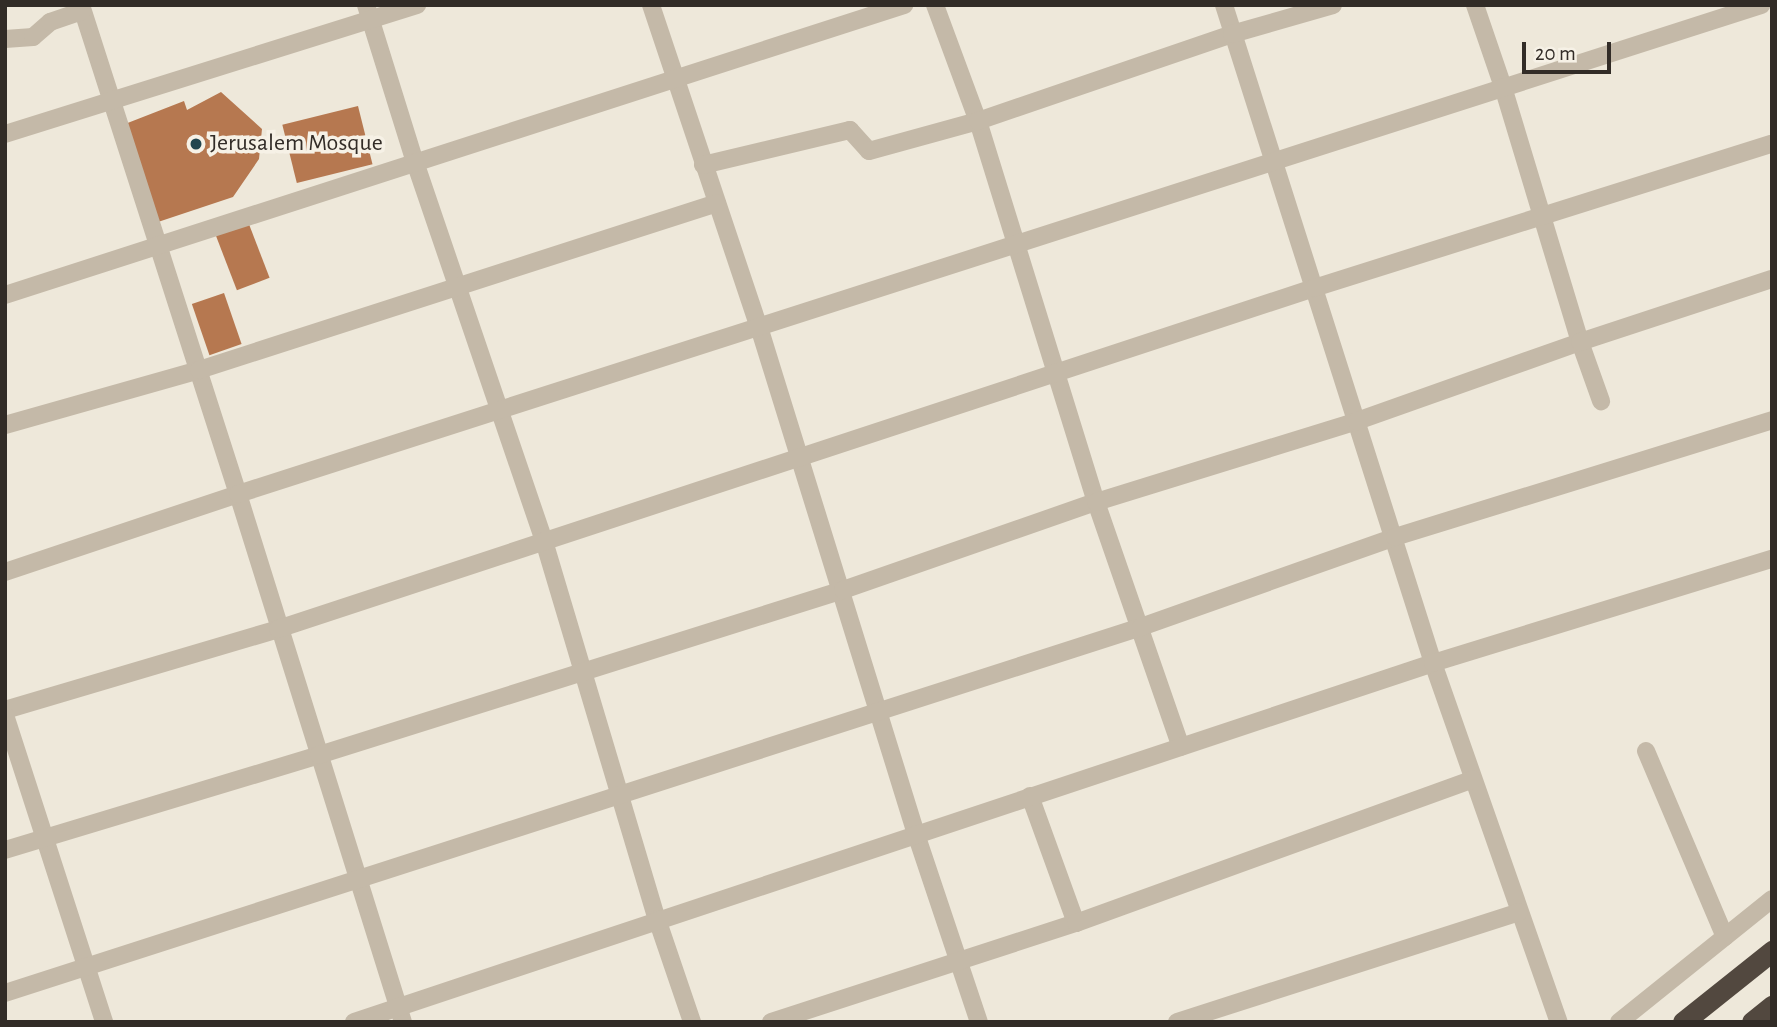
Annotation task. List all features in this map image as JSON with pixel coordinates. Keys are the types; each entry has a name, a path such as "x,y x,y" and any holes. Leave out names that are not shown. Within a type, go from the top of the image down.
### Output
{"highway":[{"path":"1683,1022 1772,951"},
{"path":"1752,1022 1772,1006"}],"street":[{"path":"5,134 111,102 368,13 417,5"},
{"path":"651,5 674,81 759,327 798,460 843,590 877,711 979,1022"},
{"path":"5,295 904,5"},
{"path":"935,5 978,121 1096,502 1181,747"},
{"path":"1224,5 1433,663 1559,1022"},
{"path":"703,165 850,130 869,151 978,121 1232,34 1332,5"},
{"path":"1475,5 1503,87 1540,219 1601,401"},
{"path":"5,572 238,494 1015,244 1273,164 1761,5"},
{"path":"5,39 23,40 33,37 50,22 81,8 199,370 278,629 401,1014"},
{"path":"368,13 415,162 544,541 657,919 692,1022"},
{"path":"104,1022 5,713 278,629 1314,288 1772,145"},
{"path":"5,425 199,370 717,203"},
{"path":"5,850 319,755 843,590 1096,502 1357,421 1580,342 1772,279"},
{"path":"5,993 1141,627 1395,537 1772,420"},
{"path":"354,1022 401,1014 657,919 1433,663 1772,559"},
{"path":"1646,751 1726,937"},
{"path":"771,1022 958,959 1076,923 1474,779"},
{"path":"1030,796 1076,923"},
{"path":"1619,1022 1772,899"},
{"path":"1177,1022 1519,912"}],"building":[{"name":"Jerusalem Mosque","path":"221,92 262,129 259,159 233,197 158,222 125,124 184,101 187,110"},
{"path":"358,106 373,164 297,183 282,125"},
{"path":"247,219 270,278 237,290 214,232"},
{"path":"224,293 242,344 209,355 192,304"}],"place":[{"name":"Jerusalem Mosque","path":"196,144"}]}
